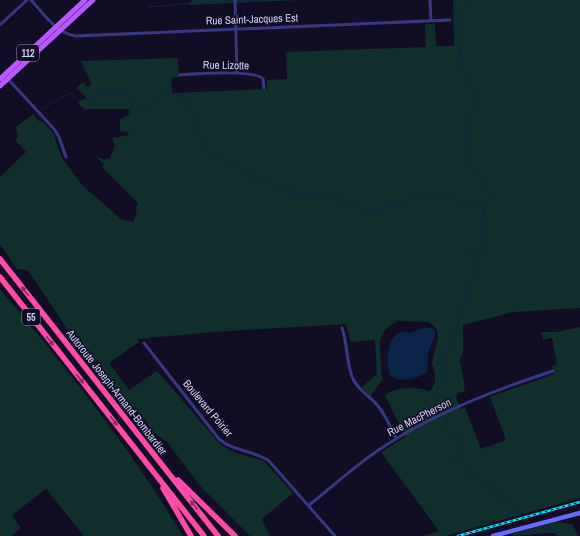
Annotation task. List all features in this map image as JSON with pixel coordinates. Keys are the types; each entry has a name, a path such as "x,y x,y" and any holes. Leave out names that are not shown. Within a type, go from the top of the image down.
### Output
{"highway":[{"path":"0,253 14,277"},
{"name":"Autoroute Joseph-Armand-Bombardier","path":"0,260 218,536"},
{"name":"Autoroute Joseph-Armand-Bombardier","path":"0,277 204,536"},
{"path":"151,468 191,536"},
{"path":"165,468 236,536"}],"main road":[{"name":"112","path":"0,86 85,0"},
{"name":"112","path":"0,79 93,0"}],"street":[{"path":"0,25 26,0"},
{"path":"31,0 59,28"},
{"path":"235,0 237,72"},
{"path":"430,0 431,21"},
{"name":"Rue Saint-Jacques Est","path":"59,28 69,35 77,36 450,20"},
{"name":"Rue Lizotte","path":"179,75 237,72 261,76 264,88"},
{"path":"8,79 54,129 59,137 66,157"},
{"path":"342,328 347,344 349,367 354,380 362,392 380,408 396,438"},
{"name":"Boulevard Poirier","path":"144,344 219,439 231,447 257,454 269,461 335,536"},
{"name":"Rue MacPherson","path":"309,505 381,448 396,438 460,406 552,371"},
{"path":"493,536 580,512"}],"green space":[{"path":"192,0 301,0 188,5"},
{"path":"453,0 580,0 580,308 513,312 463,325 463,352 460,360 465,390 458,393 456,398 461,409 465,407 481,449 506,440 490,397 554,374 552,366 557,365 552,338 543,340 541,332 557,332 580,327 580,498 445,536 423,536 439,531 381,452 405,437 385,395 395,390 407,388 430,391 435,382 435,373 432,363 438,338 437,329 429,322 398,321 391,325 383,333 380,348 381,372 383,379 370,396 362,387 377,374 375,340 351,342 346,324 213,332 137,339 139,342 109,363 129,390 157,371 221,445 235,453 264,461 293,493 262,519 270,536 250,536 201,487 167,442 152,431 147,422 125,398 121,400 109,387 103,379 98,361 93,362 97,371 74,343 70,333 29,272 27,270 17,269 0,244 0,175 1,176 26,152 15,140 18,137 16,127 33,114 40,122 42,121 53,133 62,158 83,186 122,220 133,222 138,203 102,167 104,165 96,157 104,159 110,158 115,146 112,138 129,135 128,132 120,131 120,119 129,114 129,109 84,109 78,104 79,101 87,98 76,88 83,82 89,87 91,83 81,61 178,58 179,77 171,78 172,93 267,89 267,80 287,79 286,52 426,47 425,24 435,24 436,46 454,46"},
{"path":"0,289 97,409 120,440 163,503 183,536 84,536 46,489 12,515 21,528 11,536 0,536"},
{"path":"556,522 572,524 578,536 559,536 554,533 513,536 512,534"}],"water":[{"path":"424,328 431,328 435,331 435,335 428,352 427,372 419,377 403,380 390,376 388,356 390,344 393,338 403,331 411,333"}],"waterway":[{"path":"238,1 260,0"},
{"path":"458,322 457,315 470,300 469,297 464,294 475,271 476,263 473,262 470,252 483,249 486,246 486,243 479,234 485,224 484,210 490,199 485,183 473,169 469,152 470,148 465,134 465,128 474,104 472,89 464,75 460,50 464,43 458,39 456,21 464,8 466,0"},
{"path":"149,7 205,2 230,2"},
{"path":"42,109 70,93 79,101 104,94 132,96 132,113 165,95 180,95 190,108 203,147 215,156 267,184 279,185 291,192 341,200 348,205 354,205 362,212 422,197 443,197 453,199 484,210"},
{"path":"446,407 446,401 441,403 438,401 437,389 446,382 440,366 442,355 450,347 458,324"},
{"path":"447,418 445,430 451,436 459,437 462,441 457,456 451,461 457,462 460,460 465,462 466,466 470,469 470,475 485,483 514,507 514,510 509,514 509,518"},
{"path":"514,533 551,529 557,531 563,536"}],"railway":[{"path":"458,536 580,502"}]}
